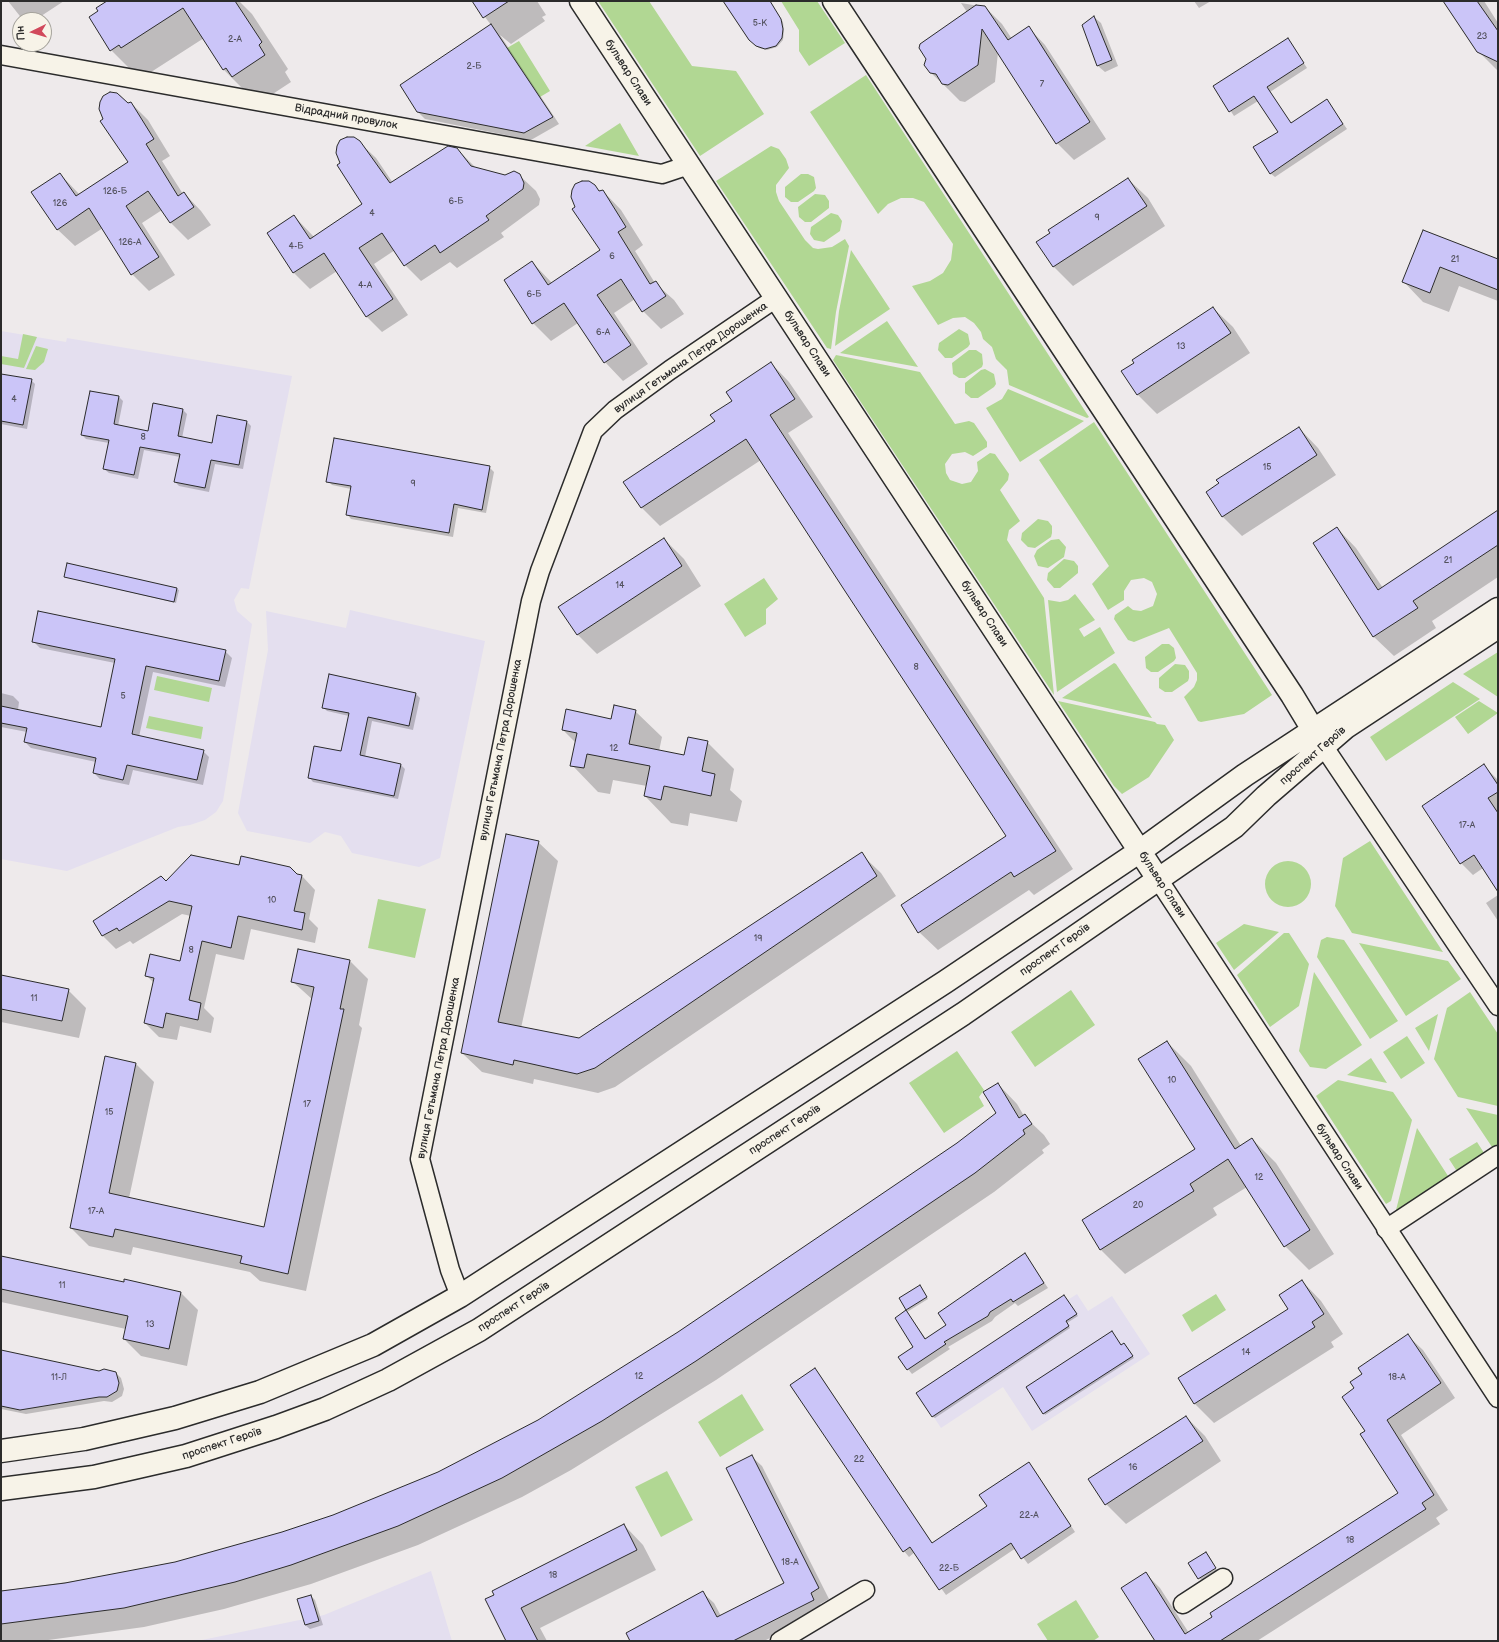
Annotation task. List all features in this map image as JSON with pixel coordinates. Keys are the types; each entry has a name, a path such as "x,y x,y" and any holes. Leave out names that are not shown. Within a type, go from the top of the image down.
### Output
{"main road":[{"name":"бульвар Слави","path":"581,1 1158,879"},
{"path":"834,1 1292,696 1318,739"},
{"name":"проспект Героїв","path":"1,1489 94,1477 186,1456 325,1409 388,1380 479,1330 962,1014 1234,827 1266,796 1318,739 1498,609"},
{"name":"проспект Героїв","path":"1,1451 84,1439 175,1418 260,1392 373,1345 460,1296 945,982 1140,851 1245,775 1346,727 1498,627"}],"street":[{"name":"Відрадний провулок","path":"1,55 662,174 689,165"},
{"name":"вулиця Гетьмана Петра Дорошенка","path":"460,1296 450,1270 420,1159 531,601 540,571 593,431 615,410 776,298"},
{"path":"1318,739 1498,1006"},
{"name":"бульвар Слави","path":"1158,879 1498,1398"},
{"path":"1386,1229 1498,1156"},
{"path":"1184,1604 1223,1578"},
{"path":"780,1641 865,1590"}],"shaded area":[{"path":"1,331 66,342 67,338 292,376 249,589 241,588 234,600 237,611 252,624 223,801 216,812 205,820 178,827 67,871 1,859"},
{"path":"350,610 485,641 440,858 419,867 352,853 341,836 325,832 310,843 247,831 238,813 268,650 266,611 346,628"},
{"path":"1077,1294 1088,1311 1112,1296 1150,1354 1032,1431 1003,1387 941,1428 920,1396"},
{"path":"431,1571 452,1641 197,1641 324,1615"}],"green space":[{"path":"598,1 649,1 692,66 736,71 764,114 700,156"},
{"path":"781,1 817,1 845,43 809,66 799,51 799,30"},
{"path":"519,41 550,91 540,97 507,48"},
{"path":"866,75 1089,417 1087,418 1009,385 1007,370 996,359 992,347 983,339 981,332 974,323 965,317 953,318 938,325 912,286 930,281 943,273 951,260 953,244 924,202 913,198 901,198 888,204 878,214 810,112"},
{"path":"620,123 639,156 585,146"},
{"path":"771,146 779,149 786,159 789,168 776,185 776,192 779,201 805,240 813,248 818,249 832,247 845,239 849,246 836,312 831,349 827,348 716,181"},
{"path":"801,174 808,174 814,177 816,188 798,202 791,202 785,197 785,187"},
{"path":"815,194 825,195 829,201 829,208 811,222 805,222 799,217 798,207"},
{"path":"831,213 838,215 842,221 840,231 824,242 814,240 810,234 811,227"},
{"path":"851,250 890,309 835,346 839,311"},
{"path":"887,321 918,367 840,353"},
{"path":"959,329 968,334 970,344 952,358 945,358 938,350 939,343"},
{"path":"23,334 37,337 24,368 1,364 1,356 18,359"},
{"path":"36,346 48,349 44,362 35,370 26,369"},
{"path":"969,350 976,350 982,354 982,367 965,378 959,378 953,374 952,363"},
{"path":"836,355 920,372 955,424 969,421 974,423 987,442 987,447 973,456 965,452 952,454 945,464 946,473 950,480 962,484 971,482 978,471 977,462 990,453 995,454 1009,474 1008,480 1000,490 1020,521 1009,530 1007,540 1044,598 1054,695 833,360"},
{"path":"985,369 994,374 996,384 978,398 971,398 965,393 965,383 981,370"},
{"path":"1008,389 1084,421 1020,462 986,408 1002,399"},
{"path":"1094,422 1272,695 1244,714 1201,722 1198,721 1184,697 1194,687 1197,680 1197,673 1169,628 1134,642 1128,640 1114,619 1115,615 1128,606 1133,610 1141,611 1153,606 1157,594 1152,582 1144,578 1131,580 1124,591 1124,600 1108,610 1092,584 1109,566 1039,460"},
{"path":"1038,519 1048,521 1052,526 1051,537 1035,548 1028,547 1021,540 1022,533"},
{"path":"1059,539 1066,547 1064,557 1048,568 1038,566 1034,556 1037,550 1051,540"},
{"path":"1064,559 1074,561 1078,566 1078,573 1060,588 1054,588 1047,580 1048,573"},
{"path":"764,578 778,599 766,609 766,624 745,637 724,604"},
{"path":"1075,594 1095,620 1079,629 1084,637 1100,627 1115,653 1057,692 1048,600 1060,602 1068,600"},
{"path":"1162,644 1169,644 1174,648 1176,658 1158,672 1151,672 1146,668 1145,657"},
{"path":"1498,652 1498,697 1463,674"},
{"path":"1114,663 1116,664 1152,718 1062,698"},
{"path":"1175,664 1185,665 1189,671 1188,681 1172,692 1165,692 1159,688 1159,678"},
{"path":"157,676 212,688 209,702 154,690"},
{"path":"1453,682 1480,699 1386,761 1370,737"},
{"path":"1058,701 1165,725 1174,740 1149,777 1122,794 1114,786"},
{"path":"1479,701 1498,713 1468,734 1455,717"},
{"path":"149,716 203,727 201,739 146,728"},
{"path":"1370,841 1443,952 1352,933 1335,906 1343,858"},
{"path":"1283,861 1293,861 1301,865 1307,871 1311,879 1311,889 1307,897 1301,903 1293,907 1283,907 1275,903 1269,897 1265,889 1265,879 1269,871 1275,865"},
{"path":"378,899 426,909 415,958 368,948"},
{"path":"1244,924 1279,932 1234,970 1216,943"},
{"path":"1284,933 1289,933 1309,964 1299,1006 1270,1027 1237,975"},
{"path":"1327,937 1344,940 1398,1021 1370,1039 1317,957 1321,940"},
{"path":"1359,943 1448,961 1461,979 1406,1016"},
{"path":"1314,972 1362,1045 1326,1069 1310,1067 1299,1051"},
{"path":"1071,990 1095,1025 1035,1067 1011,1032"},
{"path":"1470,992 1498,1034 1498,1106 1458,1097 1434,1059 1447,1008"},
{"path":"1438,1014 1429,1051 1415,1028"},
{"path":"1407,1036 1425,1063 1401,1079 1383,1052"},
{"path":"957,1051 984,1090 979,1097 984,1106 944,1133 909,1083"},
{"path":"1371,1058 1387,1083 1347,1075"},
{"path":"1338,1080 1393,1092 1412,1120 1391,1201 1386,1204 1316,1096"},
{"path":"1466,1108 1498,1115 1498,1147 1494,1150"},
{"path":"1417,1128 1450,1179 1399,1212 1396,1210"},
{"path":"1477,1142 1486,1156 1458,1173 1449,1159"},
{"path":"1216,1294 1226,1310 1192,1332 1182,1315"},
{"path":"742,1394 764,1430 720,1457 698,1422"},
{"path":"667,1471 693,1520 661,1537 635,1487"},
{"path":"1076,1600 1099,1637 1093,1641 1048,1641 1037,1624"}],"building":[{"path":"107,1 235,1 262,42 259,45 265,55 232,77 226,68 223,70 183,8 121,48 119,45 110,51 89,17 98,11 96,8"},
{"path":"472,1 509,1 483,18"},
{"path":"723,1 770,1 781,19 783,29 782,38 776,46 765,49 756,46 749,40"},
{"path":"1443,1 1477,1 1498,31 1498,62 1477,52"},
{"path":"976,5 985,6 1008,40 1029,26 1090,122 1056,144 982,29 978,65 948,85 942,84 936,74 930,73 924,65 926,59 919,48 920,44"},
{"path":"1094,16 1112,60 1097,66 1082,25"},
{"path":"491,24 553,117 524,133 417,112 400,85"},
{"path":"1288,38 1304,63 1267,87 1291,123 1327,99 1343,124 1270,174 1253,147 1278,132 1254,96 1229,112 1213,86"},
{"path":"110,92 117,93 128,103 131,102 154,139 146,144 178,196 184,192 194,207 170,223 148,191 126,206 159,257 131,275 89,208 57,230 31,192 60,173 76,196 128,162 100,121 103,119 99,109 100,102 103,96"},
{"path":"347,137 354,137 360,141 390,183 448,146 457,148 471,166 505,175 514,171 520,174 524,183 523,189 486,216 489,220 440,253 435,245 404,266 382,233 359,248 393,299 366,317 324,253 293,273 267,233 294,215 310,239 362,204 337,165 340,163 336,153 337,146 340,140"},
{"path":"1128,178 1147,206 1053,267 1036,242 1050,233 1048,230"},
{"path":"582,181 589,181 595,185 599,191 603,190 626,227 618,232 650,284 656,281 666,296 642,312 621,279 597,295 631,345 604,363 564,303 532,324 504,280 532,261 548,285 600,250 572,209 575,207 571,197 572,190 575,184"},
{"path":"1423,230 1498,259 1498,290 1440,267 1430,293 1402,282"},
{"path":"1213,307 1231,333 1137,395 1121,371 1134,363 1132,360"},
{"path":"771,362 795,399 770,415 1056,851 1014,877 1011,872 918,933 901,905 1006,836 746,439 641,508 623,482 715,421 710,415 732,401 726,392"},
{"path":"1,374 32,379 23,425 1,421"},
{"path":"90,391 119,396 114,424 148,431 153,403 183,409 178,436 212,443 217,415 247,421 239,465 211,460 205,488 174,482 180,454 140,447 134,475 103,469 109,440 81,435"},
{"path":"1299,427 1317,455 1222,517 1206,492 1219,483 1216,480"},
{"path":"334,438 490,466 482,510 454,504 449,533 346,515 351,486 326,482"},
{"path":"1498,510 1498,545 1413,601 1418,608 1373,637 1313,543 1337,527 1378,590"},
{"path":"664,538 682,566 577,635 558,607"},
{"path":"67,563 177,588 174,602 64,577"},
{"path":"38,611 226,650 219,681 146,666 132,734 204,750 197,780 127,765 123,780 93,773 96,758 24,742 27,728 1,723 1,706 101,727 115,659 32,642"},
{"path":"329,674 416,693 409,726 368,717 360,755 401,764 394,796 308,778 314,746 341,751 349,713 322,708"},
{"path":"614,705 636,710 629,744 684,755 688,737 708,741 702,771 715,774 711,796 664,786 661,800 644,796 650,766 587,754 584,768 570,766 577,733 562,730 566,709 611,719"},
{"path":"1484,764 1498,785 1498,792 1488,798 1498,813 1498,892 1474,855 1460,864 1422,806"},
{"path":"506,834 539,841 498,1022 579,1038 862,852 877,876 595,1068 577,1074 514,1060 513,1065 461,1053"},
{"path":"191,855 239,865 241,856 290,867 297,874 302,875 294,911 305,913 302,930 238,916 231,948 202,941 189,1000 201,1003 198,1020 166,1013 163,1028 144,1023 154,978 145,976 150,954 180,961 192,906 169,901 119,931 117,928 102,936 93,921 161,876 166,881"},
{"path":"298,949 350,960 340,1009 344,1009 288,1274 240,1263 242,1256 115,1229 113,1237 70,1228 105,1056 136,1063 109,1193 264,1227 314,987 291,982"},
{"path":"1,975 69,989 62,1021 1,1009"},
{"path":"1167,1041 1235,1149 1252,1138 1310,1230 1284,1247 1228,1159 1190,1184 1194,1191 1100,1250 1082,1220 1195,1149 1138,1059"},
{"path":"998,1083 1019,1118 1025,1114 1032,1124 1023,1130 1025,1134 975,1173 696,1361 602,1421 502,1478 398,1526 291,1565 235,1582 124,1608 1,1624 1,1591 65,1583 175,1562 282,1532 333,1515 438,1472 538,1420 678,1332 957,1143 996,1113 983,1092"},
{"path":"1025,1253 1044,1283 1013,1302 1011,1299 990,1312 988,1316 944,1342 946,1344 907,1370 898,1357 913,1347 895,1318 906,1310 925,1339 946,1325 938,1313"},
{"path":"1,1256 124,1282 124,1279 181,1292 169,1349 123,1339 128,1316 1,1289"},
{"path":"1302,1280 1324,1314 1312,1322 1315,1327 1194,1404 1178,1378 1288,1309 1279,1295"},
{"path":"920,1285 927,1297 906,1310 899,1298"},
{"path":"1064,1295 1077,1314 1066,1321 1069,1326 932,1417 916,1393"},
{"path":"1112,1331 1121,1345 1124,1343 1133,1356 1043,1414 1026,1387"},
{"path":"1408,1334 1441,1383 1387,1420 1434,1495 1422,1503 1426,1509 1220,1641 1155,1641 1121,1588 1146,1572 1185,1634 1212,1617 1210,1613 1398,1493 1360,1434 1365,1431 1342,1397 1354,1388 1350,1382 1362,1374 1358,1368"},
{"path":"1,1350 99,1371 104,1369 116,1372 119,1383 117,1391 107,1397 20,1410 1,1406"},
{"path":"815,1368 932,1543 987,1506 979,1495 1029,1462 1071,1526 1021,1559 1011,1543 939,1590 910,1547 903,1552 790,1385"},
{"path":"1186,1416 1203,1441 1105,1505 1088,1479"},
{"path":"752,1455 819,1588 811,1593 814,1600 733,1641 630,1641 626,1633 703,1591 717,1617 784,1583 726,1468"},
{"path":"624,1524 637,1550 521,1608 538,1641 506,1641 485,1599 494,1595 492,1591"},
{"path":"1206,1552 1216,1568 1198,1579 1188,1563"},
{"path":"311,1595 319,1621 305,1625 297,1599"}]}
